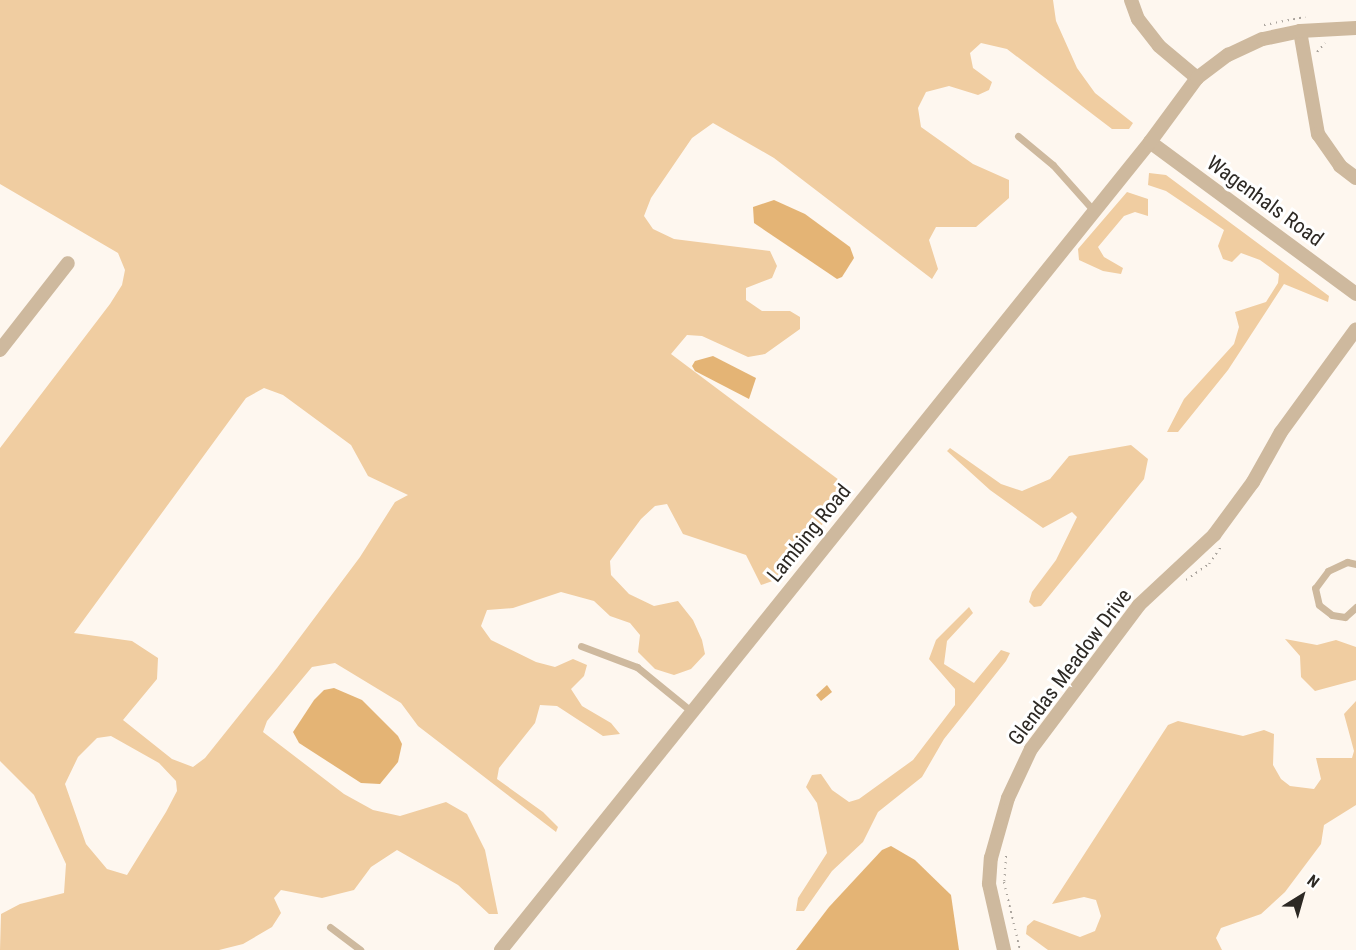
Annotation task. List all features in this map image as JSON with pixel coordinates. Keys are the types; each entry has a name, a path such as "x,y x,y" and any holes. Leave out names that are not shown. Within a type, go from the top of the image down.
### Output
{"street":[{"path":"1131,0 1138,19 1159,46 1197,78 1248,45 1300,31 1356,28"},
{"path":"1300,31 1318,134 1340,166 1356,178"},
{"name":"Lambing Road","path":"501,950 1150,142 1197,78"},
{"name":"Wagenhals Road","path":"1150,142 1356,294"},
{"path":"0,350 68,263"},
{"name":"Glendas Meadow Drive","path":"1004,950 989,884 991,858 1008,798 1031,749 1139,605 1214,535 1253,482 1281,432 1356,329"}],"lane":[{"path":"1018,136 1053,165 1095,210"},
{"path":"1356,564 1347,562 1328,571 1315,588 1319,605 1332,615 1345,617 1356,607"},
{"path":"581,646 637,667 691,711"},
{"path":"330,927 360,950"}],"path":[{"path":"1317,52 1318,59"},
{"path":"1178,585 1209,564 1223,544"},
{"path":"1007,849 1004,882 1020,950"}],"shaded area":[{"path":"0,0 1053,0 1056,21 1077,68 1095,93 1133,123 1129,129 1112,129 1007,49 981,43 970,53 973,68 992,82 989,90 978,95 949,86 926,92 918,108 921,127 973,164 1009,180 1009,198 976,227 936,227 929,240 938,269 932,279 774,158 713,123 692,138 651,198 644,216 653,229 674,239 770,251 777,266 772,278 746,288 746,300 762,311 790,311 800,317 800,329 765,354 748,357 702,336 687,335 671,354 851,489 778,579 761,585 746,555 683,534 667,504 655,506 641,519 610,561 611,575 629,594 654,606 678,601 693,620 702,640 705,654 691,669 674,675 655,669 638,652 640,635 630,623 610,616 594,601 561,592 513,608 487,610 481,626 491,640 536,662 555,667 573,659 587,665 584,676 571,689 582,706 611,723 620,734 603,736 557,706 540,705 535,723 499,768 497,779 543,812 558,827 556,832 418,726 401,703 335,663 312,667 267,721 263,732 344,794 373,810 400,816 446,802 467,814 485,850 498,914 489,914 458,885 397,850 371,867 354,890 322,898 281,890 274,898 281,913 272,927 243,944 219,950 0,950 1,914 20,904 64,893 66,864 34,795 0,761 0,448 110,304 122,285 125,270 118,253 0,184","holes":["264,388 283,395 351,445 368,476 408,495 395,502 360,557 277,668 205,758 193,767 172,759 123,720 157,679 158,658 132,641 74,633 246,398","111,736 159,763 176,781 177,791 127,875 107,869 86,844 65,784 78,757 97,738"]},
{"path":"1149,173 1166,175 1329,296 1328,302 1284,284 1228,370 1178,432 1167,432 1184,399 1234,344 1239,327 1235,312 1266,302 1278,283 1279,274 1260,260 1241,253 1232,262 1223,259 1218,246 1224,230 1166,191 1148,185"},
{"path":"1127,192 1148,199 1148,216 1135,212 1124,216 1098,247 1104,257 1123,268 1121,274 1103,271 1079,260 1078,249"},
{"path":"774,200 805,214 850,247 854,258 842,277 837,279 754,223 753,207"},
{"path":"713,356 756,378 749,399 695,371 692,366 695,361"},
{"path":"1131,445 1148,459 1144,479 1041,606 1034,607 1029,602 1032,592 1056,560 1077,517 1072,512 1043,528 990,490 947,451 950,448 1001,484 1022,491 1050,479 1069,456"},
{"path":"969,607 973,613 947,641 944,664 974,683 1001,650 1010,653 1006,661 944,739 922,777 878,812 863,842 832,871 804,911 796,911 798,898 827,853 817,803 806,787 812,775 821,774 832,790 849,802 859,799 913,760 955,705 955,689 929,659 936,640"},
{"path":"1285,639 1317,645 1336,640 1356,647 1356,680 1315,691 1301,677 1300,656"},
{"path":"827,685 832,692 821,701 816,695"},
{"path":"334,688 362,700 398,736 402,744 398,762 380,784 361,783 299,743 293,732 314,700 324,690"},
{"path":"1356,701 1356,805 1324,825 1321,844 1285,892 1261,914 1221,928 1216,938 1222,950 1048,950 1026,934 1027,926 1034,920 1080,937 1095,931 1101,916 1096,900 1084,897 1052,904 1168,725 1178,721 1243,736 1264,730 1274,734 1273,765 1281,779 1290,786 1314,789 1321,779 1316,758 1352,758 1354,751 1344,714"},
{"path":"891,846 915,860 951,895 959,950 796,950 829,907 882,850"}]}
